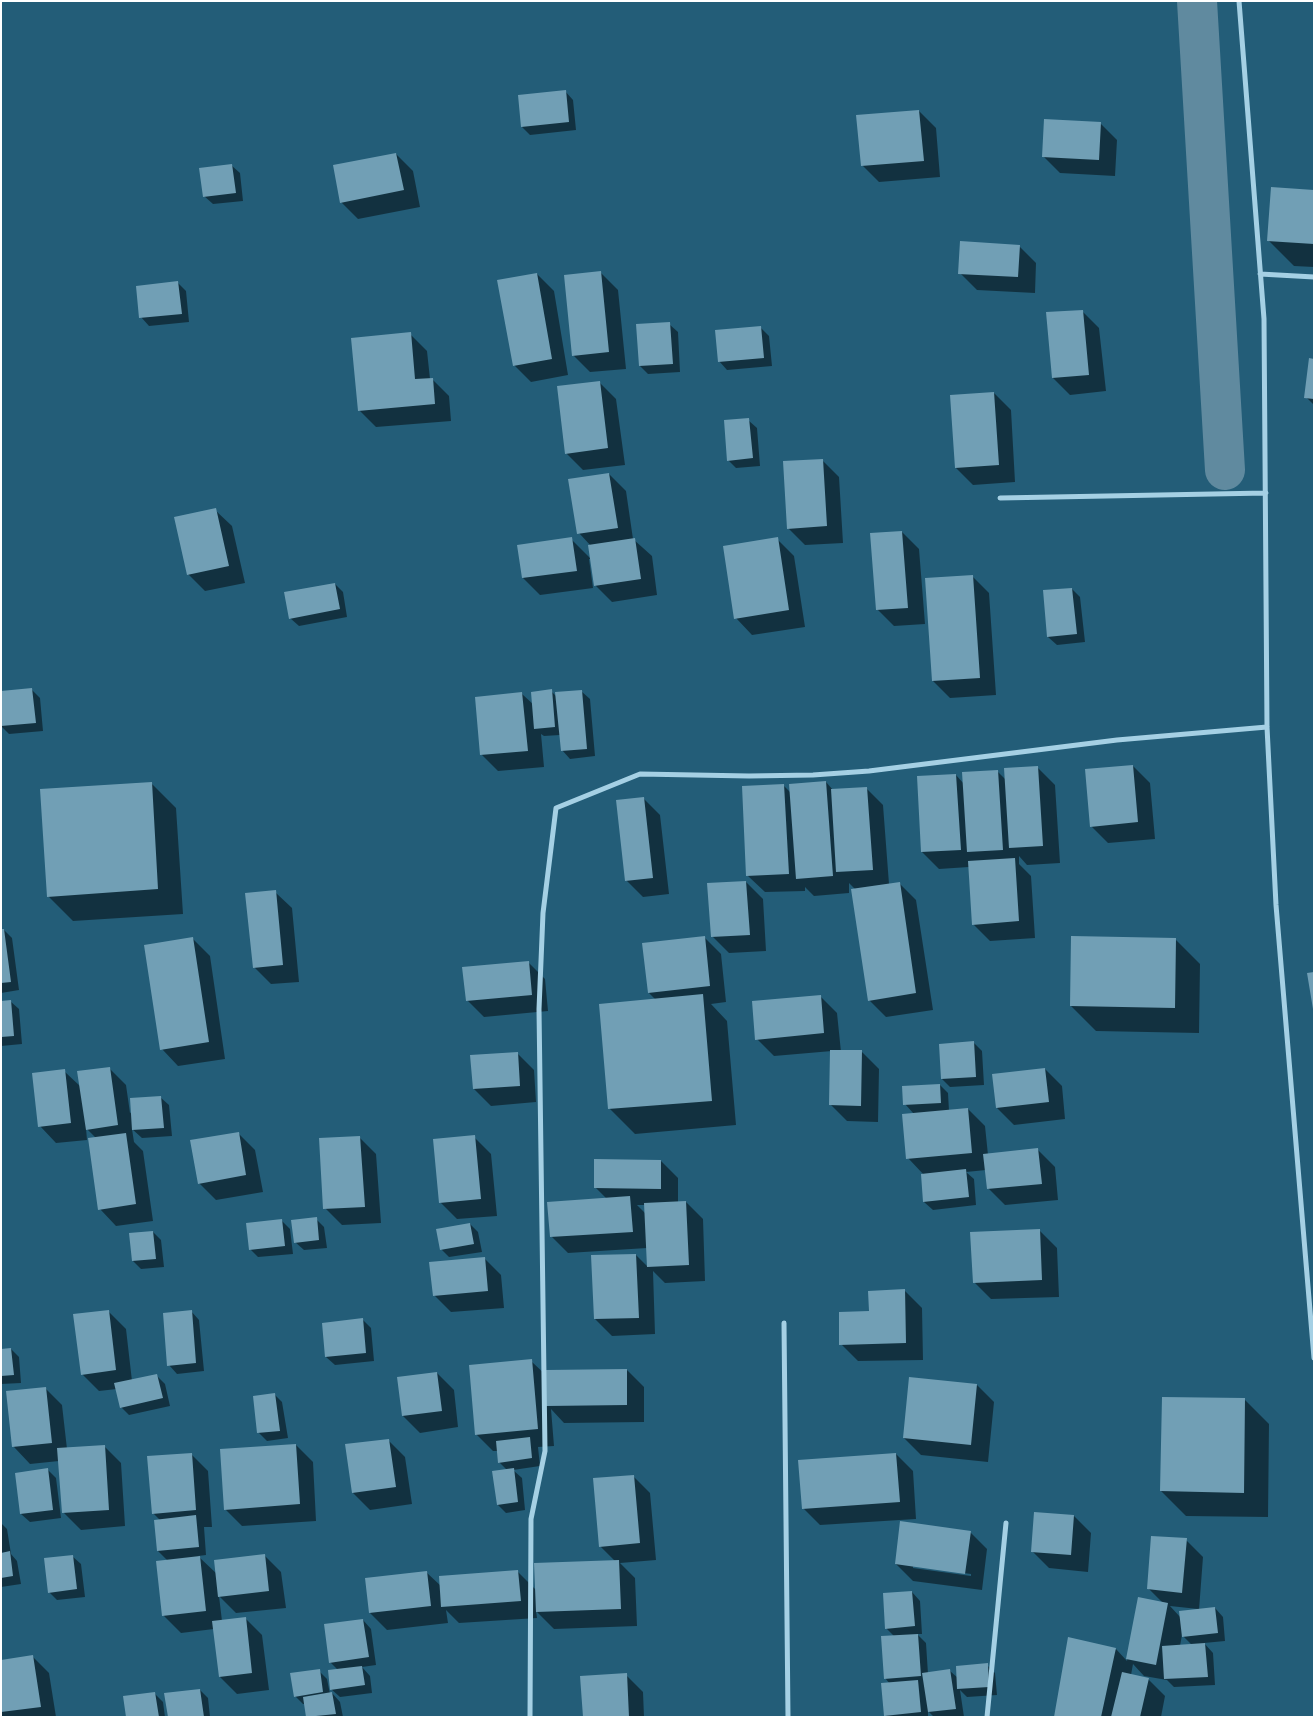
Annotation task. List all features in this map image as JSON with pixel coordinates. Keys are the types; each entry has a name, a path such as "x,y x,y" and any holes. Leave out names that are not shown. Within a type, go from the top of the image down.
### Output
{"street":[{"path":"1238,1 1264,319 1267,727 1276,905 1314,1358"},
{"path":"1260,274 1314,276"},
{"path":"1000,498 1266,493"},
{"path":"530,1717 531,1519 545,1451 539,1010 543,913 556,808 640,774 749,776 812,775 869,771 1117,740 1267,727"},
{"path":"784,1323 788,1717"},
{"path":"987,1717 1006,1523"}],"building":[{"path":"566,90 569,122 521,127 518,95"},
{"path":"919,110 924,161 861,166 856,115"},
{"path":"1044,119 1101,122 1099,160 1042,157"},
{"path":"396,153 404,190 340,203 333,165"},
{"path":"232,164 236,193 203,197 199,168"},
{"path":"1271,187 1314,190 1314,244 1267,241"},
{"path":"960,241 1020,245 1018,277 958,274"},
{"path":"601,271 609,352 572,356 564,275"},
{"path":"537,273 552,359 513,366 497,280"},
{"path":"178,281 182,314 139,318 136,286"},
{"path":"1083,310 1089,375 1052,378 1046,312"},
{"path":"670,322 673,364 639,366 636,324"},
{"path":"761,326 764,358 718,362 715,330"},
{"path":"411,332 415,379 433,378 435,404 358,411 351,338"},
{"path":"1309,358 1314,359 1314,399 1304,398"},
{"path":"600,381 608,448 565,454 557,386"},
{"path":"994,392 999,465 955,468 950,395"},
{"path":"749,418 753,458 727,461 724,420"},
{"path":"823,459 827,526 787,529 783,461"},
{"path":"609,473 618,528 577,534 568,479"},
{"path":"216,508 229,566 187,575 174,517"},
{"path":"902,531 908,608 876,610 870,533"},
{"path":"572,537 577,571 522,578 517,545"},
{"path":"778,537 789,610 734,619 723,546"},
{"path":"635,538 641,579 594,586 588,545"},
{"path":"973,575 980,678 932,681 925,578"},
{"path":"335,583 340,609 289,619 284,592"},
{"path":"1072,588 1077,634 1047,637 1043,590"},
{"path":"32,688 36,723 1,726 1,691"},
{"path":"552,689 555,727 534,729 531,692"},
{"path":"582,690 587,749 561,751 555,692"},
{"path":"522,692 528,751 480,755 475,697"},
{"path":"1133,765 1138,822 1090,827 1085,769"},
{"path":"1038,766 1043,846 1009,848 1004,768"},
{"path":"998,770 1003,850 967,852 962,772"},
{"path":"956,774 961,850 921,852 917,776"},
{"path":"826,781 833,876 796,879 789,784"},
{"path":"152,782 158,889 47,897 40,789"},
{"path":"784,784 789,874 746,876 742,786"},
{"path":"867,787 873,870 836,872 831,789"},
{"path":"644,797 653,878 625,881 616,800"},
{"path":"1015,858 1019,921 972,925 968,861"},
{"path":"746,881 750,935 711,937 707,883"},
{"path":"900,882 916,993 868,1001 851,889"},
{"path":"276,890 283,965 253,968 245,893"},
{"path":"1,929 4,929 11,982 1,983"},
{"path":"705,936 710,986 648,993 642,943"},
{"path":"1071,936 1176,938 1175,1008 1070,1006"},
{"path":"193,937 209,1042 160,1050 144,945"},
{"path":"529,961 532,995 466,1001 462,967"},
{"path":"1314,972 1314,1009 1313,1009 1307,973"},
{"path":"703,994 712,1101 608,1109 599,1004"},
{"path":"821,995 824,1033 755,1040 752,1001"},
{"path":"11,1000 14,1036 1,1037 1,1001"},
{"path":"974,1041 976,1077 941,1079 939,1044"},
{"path":"830,1050 862,1050 861,1106 829,1105"},
{"path":"518,1052 520,1086 473,1089 470,1055"},
{"path":"110,1067 118,1125 86,1130 77,1071"},
{"path":"1045,1068 1049,1102 996,1108 992,1074"},
{"path":"65,1069 71,1123 38,1127 32,1073"},
{"path":"940,1084 941,1103 903,1105 902,1086"},
{"path":"161,1096 164,1128 132,1130 130,1098"},
{"path":"968,1108 972,1153 906,1159 902,1114"},
{"path":"239,1132 246,1175 198,1184 190,1140"},
{"path":"126,1133 136,1204 98,1210 88,1138"},
{"path":"475,1135 481,1199 439,1203 433,1139"},
{"path":"360,1136 365,1207 323,1209 319,1138"},
{"path":"1038,1148 1042,1184 987,1189 983,1154"},
{"path":"594,1159 661,1160 661,1189 594,1188"},
{"path":"966,1169 969,1197 923,1202 921,1174"},
{"path":"630,1196 633,1232 550,1237 547,1202"},
{"path":"686,1201 689,1265 647,1267 644,1203"},
{"path":"317,1217 319,1240 294,1243 291,1220"},
{"path":"282,1219 285,1246 249,1250 246,1223"},
{"path":"470,1223 474,1244 440,1250 436,1229"},
{"path":"1040,1229 1042,1280 973,1283 970,1232"},
{"path":"153,1231 156,1259 132,1261 129,1233"},
{"path":"636,1254 639,1318 594,1319 591,1255"},
{"path":"485,1257 488,1291 433,1296 429,1262"},
{"path":"905,1289 906,1343 839,1345 839,1312 869,1311 868,1291"},
{"path":"109,1310 116,1370 81,1375 73,1314"},
{"path":"192,1310 196,1363 167,1366 163,1313"},
{"path":"363,1318 366,1353 325,1357 322,1323"},
{"path":"11,1348 14,1375 1,1376 1,1349"},
{"path":"532,1359 538,1429 475,1435 469,1365"},
{"path":"627,1369 627,1405 546,1406 546,1370"},
{"path":"437,1372 442,1411 402,1416 397,1377"},
{"path":"157,1374 163,1398 120,1408 114,1383"},
{"path":"909,1377 977,1384 971,1445 903,1438"},
{"path":"46,1387 52,1443 12,1447 6,1391"},
{"path":"275,1393 280,1431 257,1433 253,1396"},
{"path":"1162,1397 1245,1398 1244,1493 1160,1491"},
{"path":"530,1437 532,1458 498,1463 496,1441"},
{"path":"389,1439 396,1487 352,1493 345,1444"},
{"path":"296,1444 300,1504 224,1510 220,1449"},
{"path":"105,1445 109,1510 62,1513 57,1448"},
{"path":"192,1453 196,1510 152,1514 147,1456"},
{"path":"896,1453 900,1502 802,1509 798,1460"},
{"path":"48,1468 53,1510 20,1514 15,1473"},
{"path":"514,1468 518,1502 497,1505 492,1471"},
{"path":"634,1475 640,1543 599,1547 593,1478"},
{"path":"1034,1512 1074,1515 1071,1555 1031,1552"},
{"path":"196,1515 199,1547 157,1551 154,1520"},
{"path":"900,1521 971,1531 965,1574 895,1564"},
{"path":"1151,1536 1187,1538 1182,1593 1147,1589"},
{"path":"10,1551 13,1576 1,1578 1,1553"},
{"path":"265,1554 269,1591 218,1597 214,1560"},
{"path":"73,1555 77,1589 48,1593 44,1558"},
{"path":"200,1556 206,1611 162,1616 156,1561"},
{"path":"619,1560 621,1609 536,1612 534,1563"},
{"path":"518,1570 521,1601 441,1607 439,1576"},
{"path":"427,1571 431,1606 369,1613 365,1578"},
{"path":"912,1591 915,1626 885,1629 883,1593"},
{"path":"1138,1597 1168,1603 1156,1665 1126,1659"},
{"path":"1215,1607 1218,1633 1182,1637 1179,1611"},
{"path":"246,1617 252,1673 219,1677 212,1621"},
{"path":"363,1619 369,1657 329,1663 324,1624"},
{"path":"918,1634 921,1676 884,1679 881,1636"},
{"path":"1068,1637 1116,1648 1101,1717 1054,1717"},
{"path":"1205,1643 1208,1677 1164,1679 1162,1646"},
{"path":"33,1655 41,1707 1,1712 1,1660"},
{"path":"988,1663 989,1687 957,1689 956,1666"},
{"path":"362,1666 365,1685 330,1690 328,1670"},
{"path":"320,1669 323,1692 294,1697 290,1673"},
{"path":"950,1669 956,1709 928,1712 922,1673"},
{"path":"1122,1672 1149,1678 1140,1717 1111,1717"},
{"path":"627,1673 629,1717 583,1717 580,1676"},
{"path":"918,1680 921,1712 884,1716 881,1683"},
{"path":"200,1689 204,1717 168,1717 164,1693"},
{"path":"155,1692 159,1717 126,1717 123,1696"},
{"path":"332,1692 336,1714 306,1717 303,1697"}],"waterway":[{"path":"1197,1 1225,470"}]}
